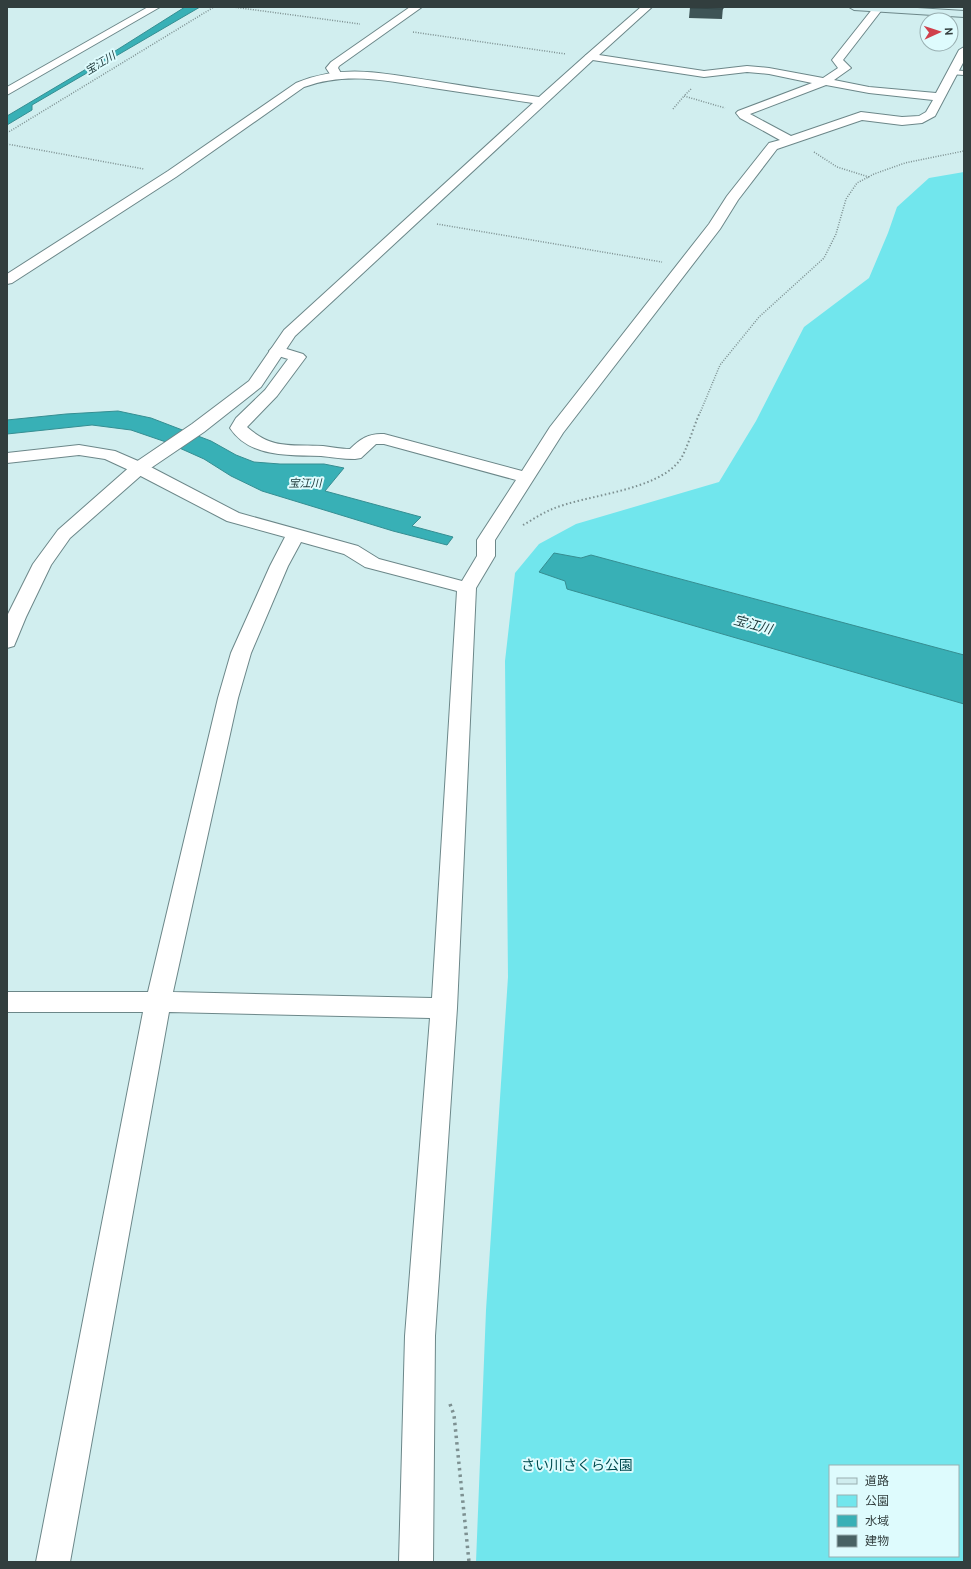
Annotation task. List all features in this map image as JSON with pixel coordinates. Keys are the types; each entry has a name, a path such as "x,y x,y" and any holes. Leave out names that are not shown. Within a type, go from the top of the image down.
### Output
{"main road":[{"path":"854,7 964,14"}],"street":[{"path":"7,92 155,7"},
{"path":"336,75 332,68 335,64 417,7"},
{"path":"7,642 16,617 42,564 64,534 144,465 198,428 255,384 289,332 590,57 647,7"},
{"path":"790,140 744,116 742,113 824,82 845,68 837,60 878,8"},
{"path":"416,1562 420,1336 444,1008 467,588 486,556 486,540 556,431 714,226 732,199 773,146 861,116 902,121 922,119 931,114 940,97 958,73 964,50"},
{"path":"590,57 704,74 747,70 769,71 870,90 940,97"},
{"path":"7,280 172,174 300,85 315,79 336,75 363,74 542,101"},
{"path":"277,351 298,358 271,393 242,421 238,428 249,439 279,450 320,451 344,455 355,454 368,440 375,438 384,439 526,478"},
{"path":"7,458 79,450 109,455 144,465 233,517 295,536 351,550 372,563 467,588"},
{"path":"53,1562 158,1002 228,698 240,653 279,566 295,536"},
{"path":"7,1002 158,1002 444,1008"}],"path":[{"path":"7,133 214,7"},
{"path":"233,7 590,57"},
{"path":"673,109 704,76 704,74"},
{"path":"684,96 742,113"},
{"path":"790,140 837,167 869,177"},
{"path":"7,144 172,174"},
{"path":"523,525 550,510 592,497 634,487 660,477 680,460 720,365 759,317 824,258 836,234 846,199 858,183 869,177 905,163 964,151"},
{"path":"411,220 683,266"},
{"path":"448,1400 454,1415 468,1562"}],"green space":[{"name":"さい川さくら公園","path":"964,172 964,1562 476,1562 486,1310 508,977 505,661 515,573 539,544 576,524 719,482 756,421 804,327 869,278 897,207 929,178"}],"water":[{"name":"宝江川","path":"185,7 200,7 32,105 32,110 7,125 7,116 93,65"},
{"name":"宝江川","path":"118,411 151,418 211,441 236,455 254,462 280,464 324,464 344,468 325,491 421,517 412,526 453,537 447,545 393,531 262,491 231,476 204,459 166,442 131,430 92,425 7,434 7,420 66,414"},
{"path":"554,553 581,558 591,555 964,655 964,704 567,589 565,581 539,572"}],"building":[{"path":"723,7 723,9 690,8"}]}
